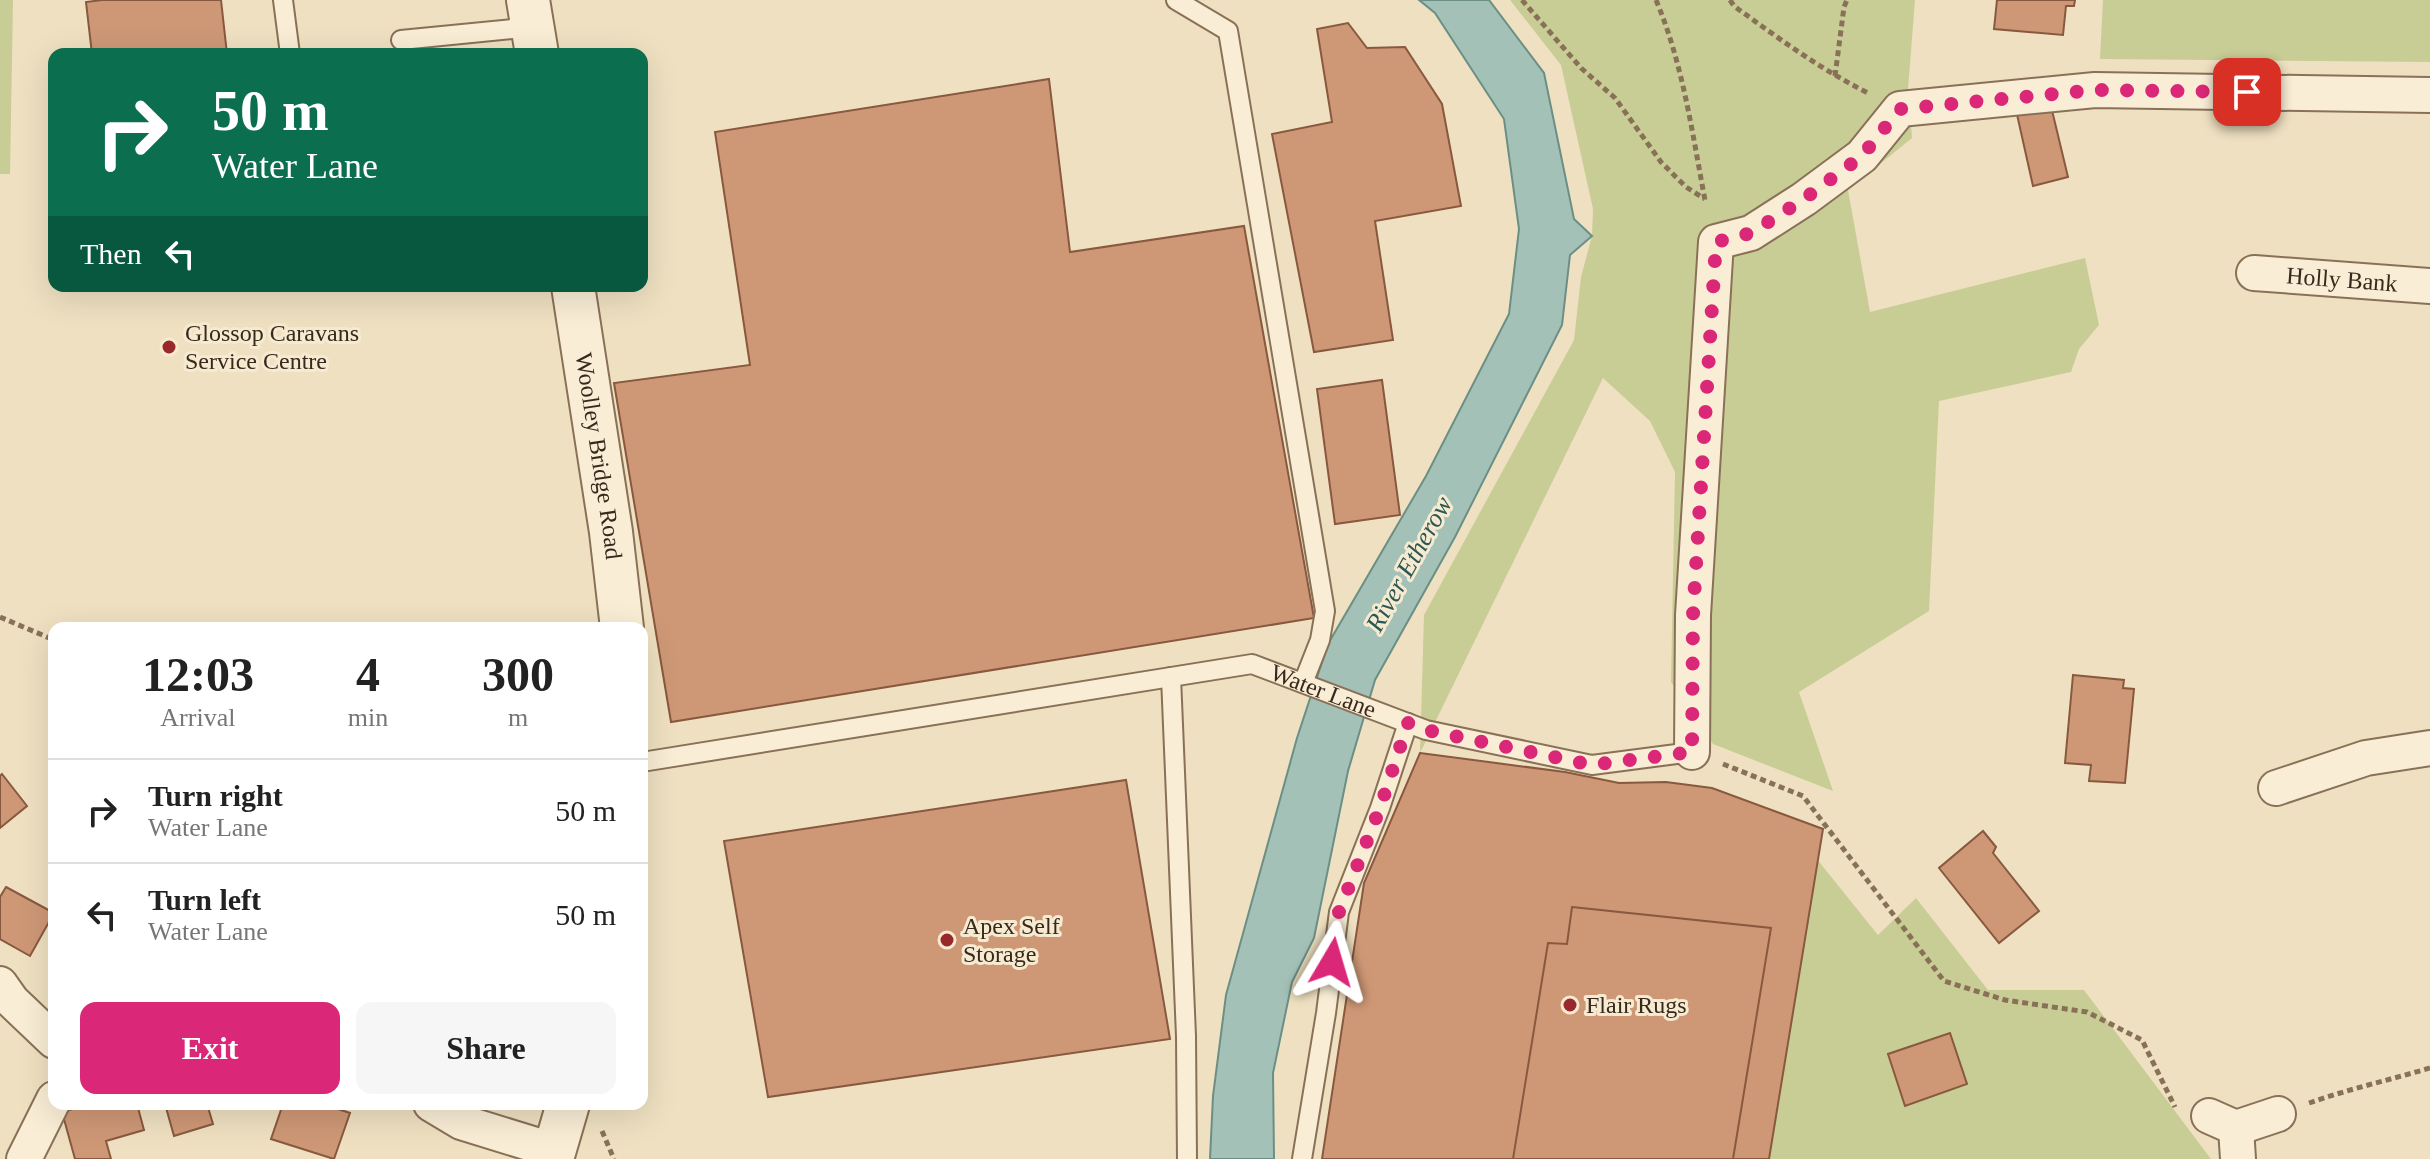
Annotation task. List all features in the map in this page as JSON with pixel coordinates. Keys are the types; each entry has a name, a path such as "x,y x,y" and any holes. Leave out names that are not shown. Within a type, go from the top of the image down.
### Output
{"street":[{"path":"1692,752 1693,615 1716,242 1751,233 1804,199 1862,156 1900,109 2095,90 2430,95"},
{"name":"Holly Bank","path":"2254,273 2430,286"},
{"name":"Woolley Bridge Road","path":"574,292 611,532 621,622"},
{"path":"2276,788 2366,758 2430,748"},
{"path":"0,984 12,1001 48,1035"},
{"path":"24,1159 48,1110"},
{"path":"441,1110 461,1122 554,1155 566,1110"},
{"path":"2228,1134 2286,1111"}],"lane":[{"path":"283,0 289,48"},
{"path":"1176,0 1228,31 1325,611 1320,640 1305,684"},
{"path":"401,40 532,27"},
{"name":"Water Lane","path":"648,761 1252,664 1426,730 1592,765 1692,752"},
{"path":"1171,677 1186,1036 1187,1159"},
{"path":"1302,1159 1339,912 1380,808 1406,723"}],"path":[{"path":"1522,0 1581,68 1615,98 1661,162 1686,187 1705,199"},
{"path":"1656,0 1667,26 1688,103 1716,242"},
{"path":"1730,0 1734,6 1835,76 1900,109"},
{"path":"1835,76 1847,0"},
{"path":"0,617 48,637"},
{"path":"1692,752 1803,796 1944,981 2005,1000 2087,1012 2142,1040 2182,1120 2228,1134"},
{"path":"2286,1111 2353,1087 2430,1068"}],"green space":[{"path":"0,0 13,0 10,174 0,174"},
{"path":"1510,0 1915,0 1908,89 1912,138 1848,190 1870,312 2085,258 2099,325 2079,349 2071,372 1939,401 1929,611 1799,692 1833,791 1713,744 1671,682 1675,472 1650,421 1603,378 1420,753 1424,615 1574,340 1581,277 1592,236 1593,209 1561,65"},
{"path":"2103,0 2430,0 2430,62 2100,59"},
{"path":"1816,858 1878,935 1916,898 1988,990 2084,990 2211,1159 1768,1159"}],"water":[{"name":"River Etherow","path":"1419,0 1489,0 1544,73 1574,219 1592,236 1570,255 1562,325 1455,537 1375,680 1348,771 1314,938 1292,982 1273,1073 1274,1159 1210,1159 1213,1096 1226,995 1297,738 1328,644 1426,476 1509,314 1519,229 1504,119 1435,13"}],"building":[{"path":"221,0 226,48 91,48 86,2"},
{"path":"1997,0 2075,0 2074,6 2066,6 2063,35 1994,29"},
{"path":"1348,23 1367,48 1405,47 1442,104 1461,206 1375,221 1393,340 1314,352 1272,134 1332,122 1317,29"},
{"path":"1049,79 1070,252 1244,226 1314,618 671,722 614,383 750,365 715,132"},
{"path":"2050,102 2068,177 2033,186 2016,110"},
{"path":"1382,380 1400,515 1335,524 1317,389"},
{"path":"2073,675 2124,680 2123,688 2134,689 2125,783 2089,781 2091,765 2065,763"},
{"name":"Flair Rugs","path":"1420,753 1565,772 1619,783 1666,782 1712,788 1823,829 1769,1159 1322,1159 1364,883"},
{"path":"2,774 27,806 0,828 0,776"},
{"name":"Apex Self Storage","path":"1126,780 1170,1039 768,1097 724,841"},
{"path":"1983,831 1996,847 1993,853 2039,911 1999,943 1939,868"},
{"path":"6,887 48,910 48,924 30,956 0,939 0,897"},
{"path":"1572,907 1771,928 1733,1159 1513,1159 1548,943 1567,944"},
{"path":"1950,1033 1967,1084 1905,1106 1888,1054"},
{"path":"139,1110 144,1130 106,1141 111,1159 75,1159 62,1112"},
{"path":"167,1110 209,1110 213,1124 174,1136"},
{"path":"281,1110 341,1110 350,1113 334,1159 271,1139"}],"place":[{"name":"Glossop Caravans Service Centre","path":"169,347"},
{"name":"Apex Self Storage","path":"947,940"},
{"name":"Flair Rugs","path":"1570,1005"}],"route":[{"path":"1332,962 1339,912 1380,808 1408,723 1426,730 1592,765 1692,752 1693,615 1716,242 1751,233 1804,199 1862,156 1900,109 2095,90 2247,92"}]}
